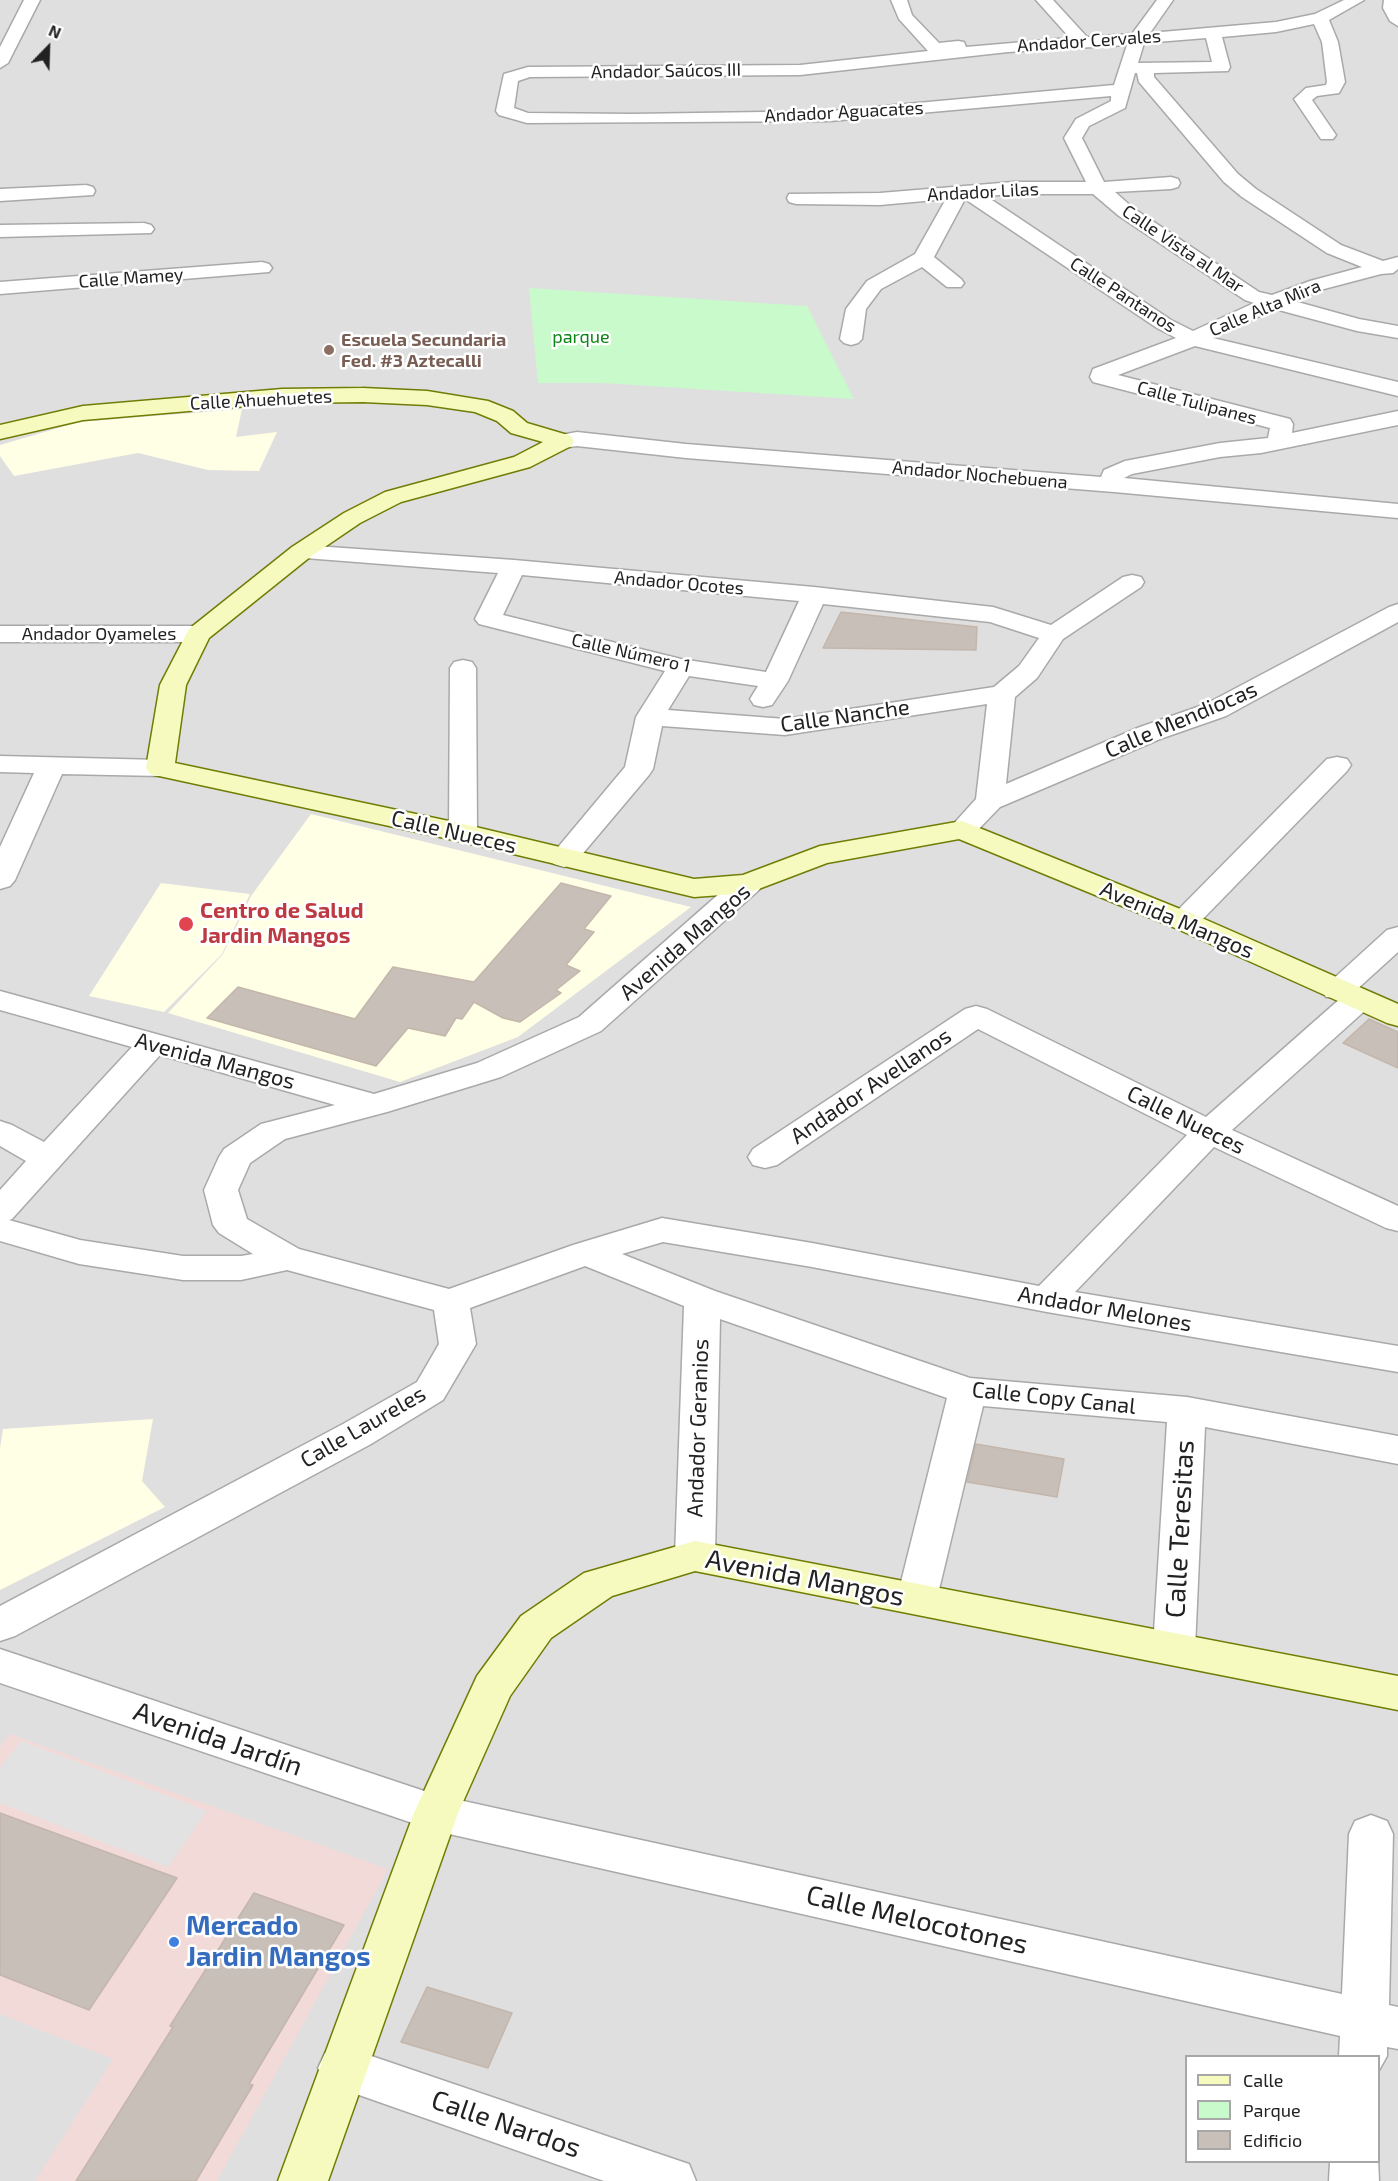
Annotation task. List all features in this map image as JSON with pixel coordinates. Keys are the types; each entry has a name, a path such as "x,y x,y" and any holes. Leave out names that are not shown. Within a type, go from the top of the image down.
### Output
{"main road":[{"name":"Calle Ahuehuetes","path":"0,432 83,413 282,396 363,395 427,398 480,406 505,416 519,428 563,441"},
{"path":"160,768 173,686 198,633 301,552 352,518 393,497 522,462 563,441"},
{"name":"Calle Nueces","path":"160,768 463,833 694,888 748,884"},
{"name":"Avenida Mangos","path":"748,884 820,855 962,830 1184,921 1398,1017"},
{"name":"Avenida Mangos","path":"303,2181 436,1813 492,1688 536,1627 598,1584 695,1556 1398,1693"}],"street":[{"path":"0,63 32,0"},
{"path":"899,0 905,16 935,49 984,43 1008,47"},
{"path":"1044,0 1082,42"},
{"path":"1121,90 1137,69 1137,39 1165,0"},
{"name":"Andador Cervales","path":"818,68 1008,47 1276,27 1320,18 1356,0"},
{"path":"1392,0 1391,8 1398,21"},
{"path":"1320,18 1330,42 1336,82 1333,89 1312,92 1303,99 1327,135"},
{"path":"1137,69 1222,67 1213,32"},
{"name":"Andador Saúcos III","path":"513,115 505,111 510,78 514,74 818,68"},
{"path":"1137,69 1231,178 1249,193 1334,249 1393,268"},
{"name":"Andador Aguacates","path":"513,115 527,118 632,119 830,116 1121,90"},
{"name":"Calle Vista al Mar","path":"1121,90 1119,104 1082,123 1073,138 1098,188 1136,219 1252,296 1270,303 1357,325 1398,332"},
{"name":"Andador Lilas","path":"796,198 880,199 1013,188 1098,188 1171,183"},
{"path":"0,195 86,191"},
{"path":"851,339 856,309 874,285 922,258 964,193"},
{"name":"Calle Pantanos","path":"964,193 1164,324 1194,339 1398,389"},
{"path":"0,231 144,229"},
{"path":"922,258 954,283"},
{"name":"Calle Mamey","path":"0,288 262,268"},
{"name":"Calle Alta Mira","path":"1101,374 1194,339 1270,303 1317,285 1393,268"},
{"name":"Calle Tulipanes","path":"1101,374 1101,377 1282,424 1279,441"},
{"path":"1114,485 1112,476 1125,468 1398,418"},
{"name":"Andador Nochebuena","path":"563,441 577,440 686,451 1114,485 1398,511"},
{"name":"Andador Ocotes","path":"301,552 514,567 814,595 993,615 1054,634"},
{"name":"Calle Número 1","path":"514,567 488,619 681,667 775,681"},
{"path":"962,830 990,801 1002,694 1028,672 1054,634 1132,582"},
{"path":"744,725 775,681 814,595"},
{"name":"Calle Mendiocas","path":"990,801 1150,734 1216,710 1397,614"},
{"name":"Andador Oyameles","path":"0,634 198,633"},
{"path":"564,858 639,770 650,717 681,667"},
{"path":"463,668 463,833"},
{"name":"Calle Nanche","path":"650,717 785,727 1002,694"},
{"path":"0,764 160,768"},
{"path":"0,880 52,764"},
{"path":"1184,921 1336,765"},
{"name":"Avenida Mangos","path":"0,1000 375,1105 489,1070 590,1024 748,884"},
{"path":"1047,1300 1209,1132 1348,995 1398,936"},
{"name":"Calle Nueces","path":"976,1016 1209,1132 1398,1220"},
{"name":"Andador Avellanos","path":"765,1157 976,1016"},
{"path":"0,1211 46,1158 153,1044"},
{"path":"375,1105 273,1131 236,1157 221,1190 231,1225 287,1258 451,1302 586,1253"},
{"path":"0,1132 46,1158"},
{"path":"0,1229 79,1252 183,1268 242,1268 287,1258"},
{"name":"Andador Melones","path":"586,1253 662,1230 812,1255 1047,1300 1398,1359"},
{"name":"Calle Copy Canal","path":"586,1253 702,1300 968,1391 1187,1410 1398,1450"},
{"name":"Andador Geranios","path":"695,1556 702,1300"},
{"name":"Calle Laureles","path":"0,1625 357,1434 430,1391 458,1344 451,1302"},
{"path":"917,1598 968,1391"},
{"name":"Calle Teresitas","path":"1174,1648 1187,1410"},
{"name":"Avenida Jardín","path":"0,1666 436,1813"},
{"name":"Calle Melocotones","path":"436,1813 1375,2035"},
{"path":"1371,1834 1375,2035"},
{"name":"Calle Nardos","path":"342,2068 670,2181"},
{"path":"1354,2181 1355,2163"}],"shaded area":[{"path":"0,0 1398,0 1398,2181 0,2181"},
{"path":"242,409 236,437 277,432 259,471 208,470 138,453 14,476 0,456 0,445 79,422"},
{"path":"311,814 691,907 518,1037 400,1082 168,1013 223,954 251,896"},
{"name":"Centro de Salud Jardin Mangos","path":"161,883 250,894 222,954 164,1012 89,996"},
{"path":"153,1419 142,1481 165,1507 0,1590 0,1448 3,1429"},
{"name":"Mercado Jardin Mangos","path":"10,1734 388,1869 217,2181 35,2181 113,2059 0,2014 0,1746"},
{"path":"21,1741 207,1811 168,1867 0,1803 0,1768"}],"green space":[{"name":"parque","path":"529,288 807,306 854,399 602,383 538,383"}],"building":[{"path":"841,612 977,627 976,650 823,648"},
{"path":"561,883 611,896 584,929 594,932 566,965 580,971 556,990 561,993 520,1022 503,1018 474,1002 462,1019 456,1018 445,1036 408,1028 376,1066 207,1018 238,987 355,1019 393,967 474,982"},
{"path":"1369,1019 1398,1032 1398,1068 1343,1043"},
{"path":"976,1444 1064,1459 1057,1497 967,1482"},
{"path":"0,1813 177,1878 89,2010 0,1975"},
{"path":"254,1893 344,1925 249,2084 253,2085 196,2181 76,2181 173,2027 170,2026"},
{"path":"427,1987 512,2013 488,2068 401,2042"}],"place":[{"name":"Escuela Secundaria Fed. #3 Aztecalli","path":"329,350"},
{"name":"Centro de Salud Jardin Mangos","path":"186,924"},
{"name":"Mercado Jardin Mangos","path":"174,1942"}]}
